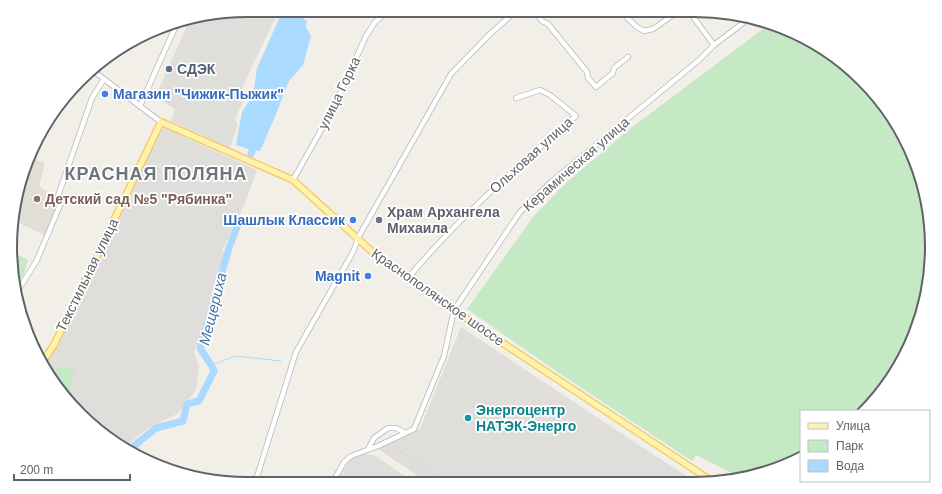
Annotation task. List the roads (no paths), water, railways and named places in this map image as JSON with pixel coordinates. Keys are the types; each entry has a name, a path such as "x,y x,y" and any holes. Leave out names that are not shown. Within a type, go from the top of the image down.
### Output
{"main road":[{"name":"Краснополянское шоссе","path":"161,122 292,180 358,241 408,278 705,477"},
{"name":"Текстильная улица","path":"46,357 54,345 161,122"}],"street":[{"name":"улица Горка","path":"292,180 334,107 366,36 375,22 381,17"},
{"path":"257,477 296,352 358,241 359,236 451,74 489,35 509,17"},
{"path":"540,17 548,24 587,72 588,78 596,87 613,73 614,68 628,57"},
{"path":"626,17 637,27 644,31 653,29 670,17"},
{"path":"693,17 714,45"},
{"name":"Керамическая улица","path":"336,477 348,458 358,452 368,450 412,431 416,427 444,356 454,310 520,212 551,182 699,60 714,45 744,22"},
{"path":"140,106 175,29"},
{"path":"96,73 161,122"},
{"path":"20,288 37,260 63,198 58,196 92,98 104,79"},
{"name":"Ольховая улица","path":"408,278 444,235 476,204 576,116 559,101 540,90 516,98"},
{"path":"368,450 374,438 388,428 396,428 405,433"}],"water":[{"path":"280,17 302,17 307,21 306,27 311,36 303,65 289,81 260,151 236,145 242,112 253,95 257,68"}],"waterway":[{"name":"Мещериха","path":"251,154 254,141"},
{"name":"Мещериха","path":"133,447 156,428 183,421 187,404 199,401 214,371 200,348 229,248 238,224 243,221"},
{"path":"211,365 236,356 281,361"}],"railway":[{"path":"396,449 439,477"}],"place":[{"name":"СДЭК","path":"169,69"},
{"name":"Магазин \"Чижик-Пыжик\"","path":"105,94"},
{"name":"Детский сад №5 \"Рябинка\"","path":"37,199"},
{"name":"Шашлык Классик","path":"353,220"},
{"name":"Храм Архангела Михаила","path":"379,220"},
{"name":"Magnit","path":"368,276"},
{"name":"Энергоцентр НАТЭК-Энерго","path":"468,418"}],"district":[{"name":"КРАСНАЯ ПОЛЯНА","path":"156,174"}]}
